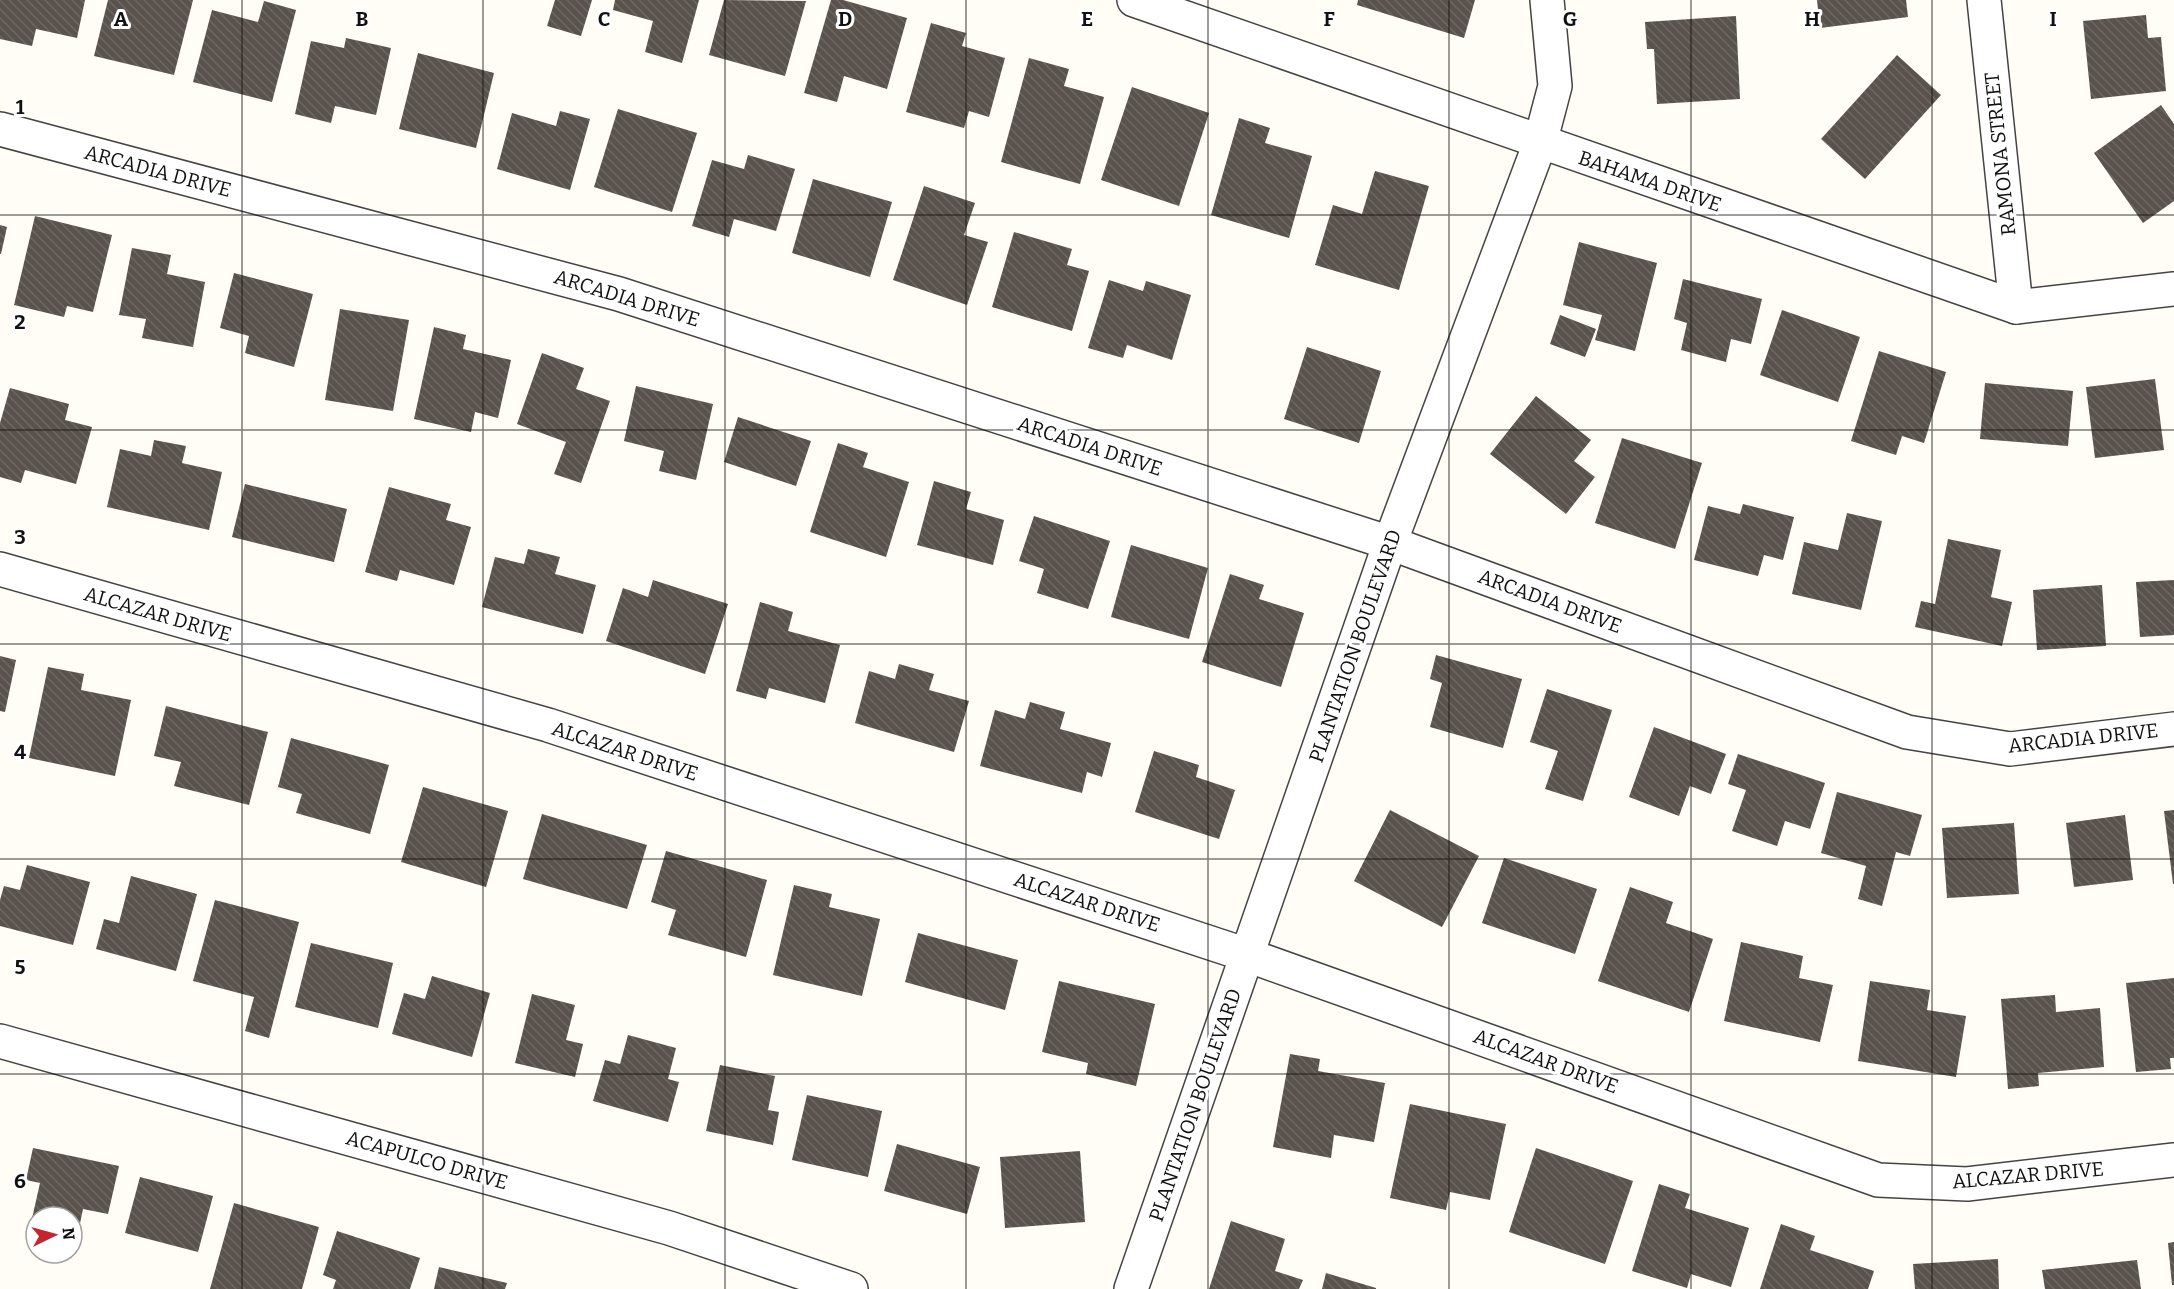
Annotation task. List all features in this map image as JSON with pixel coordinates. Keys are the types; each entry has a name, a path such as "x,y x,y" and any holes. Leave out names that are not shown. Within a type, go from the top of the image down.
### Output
{"street":[{"name":"BAHAMA DRIVE","path":"1134,0 2016,307 2174,289"},
{"name":"PLANTATION BOULEVARD","path":"1131,1289 1390,543 1540,143 1555,86 1547,0"},
{"name":"RAMONA STREET","path":"1984,0 2016,307"},
{"name":"ARCADIA DRIVE","path":"0,129 619,294 1390,543 1907,732 2010,749 2174,729"},
{"name":"ALCAZAR DRIVE","path":"0,569 548,725 1247,954 1878,1180 1966,1184 2174,1160"},
{"name":"ACAPULCO DRIVE","path":"0,1041 669,1228 851,1289"}],"building":[{"path":"0,0 85,0 77,38 36,29 32,46 0,39"},
{"path":"108,0 193,0 174,75 94,56"},
{"path":"555,0 592,0 581,36 547,26"},
{"path":"615,0 699,0 682,63 645,52 653,21 613,10"},
{"path":"724,0 806,1 785,76 709,55"},
{"path":"831,0 843,0 907,18 887,89 844,76 837,102 804,93"},
{"path":"1358,0 1475,0 1464,38 1357,5"},
{"path":"1817,0 1906,0 1908,17 1820,28"},
{"path":"264,1 296,10 272,102 193,82 212,10 258,22"},
{"path":"2146,15 2148,38 2161,37 2166,91 2091,99 2083,21"},
{"path":"1736,16 1740,99 1657,104 1654,49 1647,49 1645,22"},
{"path":"931,23 966,33 962,46 1005,58 989,117 969,111 964,128 906,112"},
{"path":"346,38 391,48 376,115 335,106 331,123 295,114 311,41 344,48"},
{"path":"418,53 494,73 476,148 399,129"},
{"path":"1897,55 1941,95 1865,179 1821,139"},
{"path":"1029,58 1069,69 1064,86 1104,97 1080,184 1001,162"},
{"path":"1132,87 1209,113 1179,206 1101,180"},
{"path":"2161,105 2174,124 2174,201 2143,223 2094,153"},
{"path":"618,109 697,133 672,212 594,187"},
{"path":"560,111 590,119 570,190 497,169 512,113 556,126"},
{"path":"1239,118 1270,128 1265,143 1312,156 1289,238 1211,215"},
{"path":"748,155 795,169 776,231 734,219 729,237 692,226 712,160 744,169"},
{"path":"1375,171 1429,186 1399,290 1315,265 1333,205 1362,214"},
{"path":"813,179 892,202 870,277 792,253"},
{"path":"924,186 975,203 964,235 988,242 967,305 893,280"},
{"path":"35,216 112,235 93,312 67,306 64,317 14,305"},
{"path":"0,225 7,227 1,254 0,254"},
{"path":"1014,232 1072,249 1067,265 1089,271 1072,331 992,307"},
{"path":"1579,242 1657,263 1635,351 1595,340 1602,315 1563,305"},
{"path":"132,248 171,255 167,274 205,282 193,347 142,338 146,319 119,315"},
{"path":"234,273 313,294 294,367 245,353 249,336 220,328"},
{"path":"1683,279 1762,299 1751,344 1731,339 1726,362 1681,350 1687,323 1674,319"},
{"path":"1109,280 1143,291 1146,281 1191,295 1172,360 1127,345 1123,358 1088,348"},
{"path":"340,309 409,320 393,411 325,400"},
{"path":"1782,310 1860,337 1838,402 1760,375"},
{"path":"1560,315 1596,329 1585,357 1550,344"},
{"path":"434,327 466,335 463,349 511,360 498,418 475,412 471,432 414,419"},
{"path":"1307,347 1381,371 1359,443 1284,419"},
{"path":"1879,351 1946,372 1924,443 1902,436 1896,455 1851,441"},
{"path":"542,353 584,368 576,389 610,401 581,483 554,474 566,442 517,424"},
{"path":"2155,379 2164,450 2095,458 2086,387"},
{"path":"1985,383 2073,391 2068,446 1980,439"},
{"path":"636,386 713,404 696,480 659,471 664,451 624,441"},
{"path":"10,388 69,404 65,420 92,427 76,484 25,470 21,483 0,477 0,423"},
{"path":"1536,396 1591,440 1574,461 1595,477 1566,514 1490,454"},
{"path":"738,417 811,441 796,486 724,462"},
{"path":"1622,438 1702,463 1675,549 1595,523"},
{"path":"154,440 186,446 182,463 222,472 209,530 107,507 120,449 151,456"},
{"path":"838,443 868,453 863,467 909,482 886,557 810,532"},
{"path":"934,481 971,492 966,509 1004,520 993,565 917,545"},
{"path":"245,484 347,509 334,562 232,537"},
{"path":"389,487 451,504 446,520 471,527 454,585 400,570 397,581 365,572"},
{"path":"1743,504 1794,517 1783,560 1764,555 1758,576 1694,560 1708,506 1740,514"},
{"path":"1847,513 1882,521 1861,610 1792,594 1804,542 1838,550"},
{"path":"1034,516 1110,541 1088,609 1037,593 1044,569 1019,561"},
{"path":"1948,539 2001,550 1991,597 2012,602 2002,646 1915,627 1921,601 1935,604"},
{"path":"1131,545 1208,568 1189,639 1111,617"},
{"path":"528,549 560,557 555,574 596,585 583,634 482,607 495,557 524,564"},
{"path":"1230,574 1264,585 1259,599 1304,613 1281,687 1202,662"},
{"path":"653,580 728,604 705,674 606,641 623,588 648,597"},
{"path":"2174,580 2174,635 2140,637 2136,582"},
{"path":"2102,585 2106,646 2037,650 2033,590"},
{"path":"760,602 793,612 788,631 840,645 825,703 769,688 766,699 736,691"},
{"path":"1436,655 1522,679 1503,748 1430,727 1442,683 1430,679"},
{"path":"0,656 16,660 5,712 0,711"},
{"path":"899,664 934,674 929,690 969,701 954,752 855,723 869,671 895,679"},
{"path":"48,667 84,674 81,690 131,700 115,776 29,758"},
{"path":"1547,689 1612,710 1583,801 1545,789 1558,751 1530,742"},
{"path":"1030,702 1065,712 1060,729 1111,743 1102,777 1087,772 1082,793 980,766 995,710 1025,719"},
{"path":"166,706 268,732 249,805 174,786 181,762 154,756"},
{"path":"1654,727 1726,754 1711,794 1690,786 1679,816 1629,797"},
{"path":"291,738 389,765 370,834 296,813 302,794 278,787"},
{"path":"1154,751 1199,765 1196,777 1235,790 1219,839 1135,812"},
{"path":"1738,754 1825,783 1810,829 1785,821 1777,846 1732,831 1746,790 1728,784"},
{"path":"423,787 508,811 486,887 401,862"},
{"path":"1837,792 1922,815 1910,856 1896,852 1882,906 1858,899 1866,866 1821,853"},
{"path":"1390,810 1479,856 1442,927 1354,881"},
{"path":"2174,810 2174,884 2173,884 2164,811"},
{"path":"542,814 647,845 627,909 523,879"},
{"path":"2125,815 2133,880 2074,887 2066,823"},
{"path":"2014,823 2019,894 1947,898 1942,828"},
{"path":"666,851 767,880 746,957 668,935 676,910 651,902"},
{"path":"1504,858 1597,889 1575,954 1482,923"},
{"path":"27,865 90,882 73,945 0,926 0,900 4,886 20,890"},
{"path":"131,876 197,894 176,971 96,949 104,919 119,923"},
{"path":"794,885 832,894 829,907 880,919 862,996 773,975"},
{"path":"1630,887 1673,902 1666,923 1713,939 1689,1012 1598,981"},
{"path":"215,900 299,922 269,1038 245,1031 254,997 193,981"},
{"path":"918,933 1018,960 1005,1010 905,982"},
{"path":"1741,942 1803,956 1799,978 1833,985 1820,1042 1724,1021"},
{"path":"311,943 393,963 378,1028 295,1007"},
{"path":"432,976 490,993 472,1057 392,1034 404,993 425,999"},
{"path":"2174,978 2174,1058 2170,1058 2171,1069 2136,1072 2126,983"},
{"path":"1059,981 1155,1004 1136,1086 1086,1074 1088,1063 1042,1052"},
{"path":"1870,981 1930,990 1927,1010 1966,1016 1956,1077 1858,1061"},
{"path":"532,994 575,1005 566,1040 583,1044 575,1077 515,1063"},
{"path":"2055,995 2056,1012 2100,1008 2104,1067 2038,1073 2039,1086 2008,1089 2001,999"},
{"path":"628,1035 676,1048 668,1079 679,1082 668,1122 593,1101 605,1060 620,1064"},
{"path":"1290,1054 1320,1059 1318,1071 1385,1083 1374,1142 1334,1135 1331,1158 1273,1147"},
{"path":"720,1065 775,1076 768,1110 779,1112 773,1145 706,1131"},
{"path":"807,1095 882,1111 868,1177 792,1160"},
{"path":"1410,1104 1506,1124 1490,1200 1450,1192 1446,1210 1390,1198"},
{"path":"897,1144 980,1167 967,1214 884,1191"},
{"path":"33,1148 119,1166 108,1214 84,1209 84,1205 35,1205 40,1183 26,1180"},
{"path":"1536,1148 1633,1181 1605,1264 1509,1232"},
{"path":"1080,1151 1085,1222 1005,1228 1000,1157"},
{"path":"140,1177 213,1196 198,1252 125,1233"},
{"path":"1659,1184 1690,1194 1685,1208 1749,1228 1731,1287 1691,1274 1687,1288 1632,1271"},
{"path":"234,1203 319,1227 302,1289 210,1289"},
{"path":"1231,1221 1285,1239 1275,1271 1303,1280 1299,1289 1209,1289"},
{"path":"1781,1224 1815,1236 1810,1250 1874,1271 1868,1289 1760,1289"},
{"path":"337,1231 420,1258 410,1289 333,1289 336,1280 323,1275"},
{"path":"2174,1242 2174,1285 2172,1285 2168,1243"},
{"path":"1998,1259 1999,1289 1915,1289 1913,1264"},
{"path":"2137,1260 2141,1289 2045,1289 2042,1270"},
{"path":"439,1267 507,1283 505,1289 434,1289"},
{"path":"1326,1273 1376,1288 1376,1289 1322,1289"}]}
